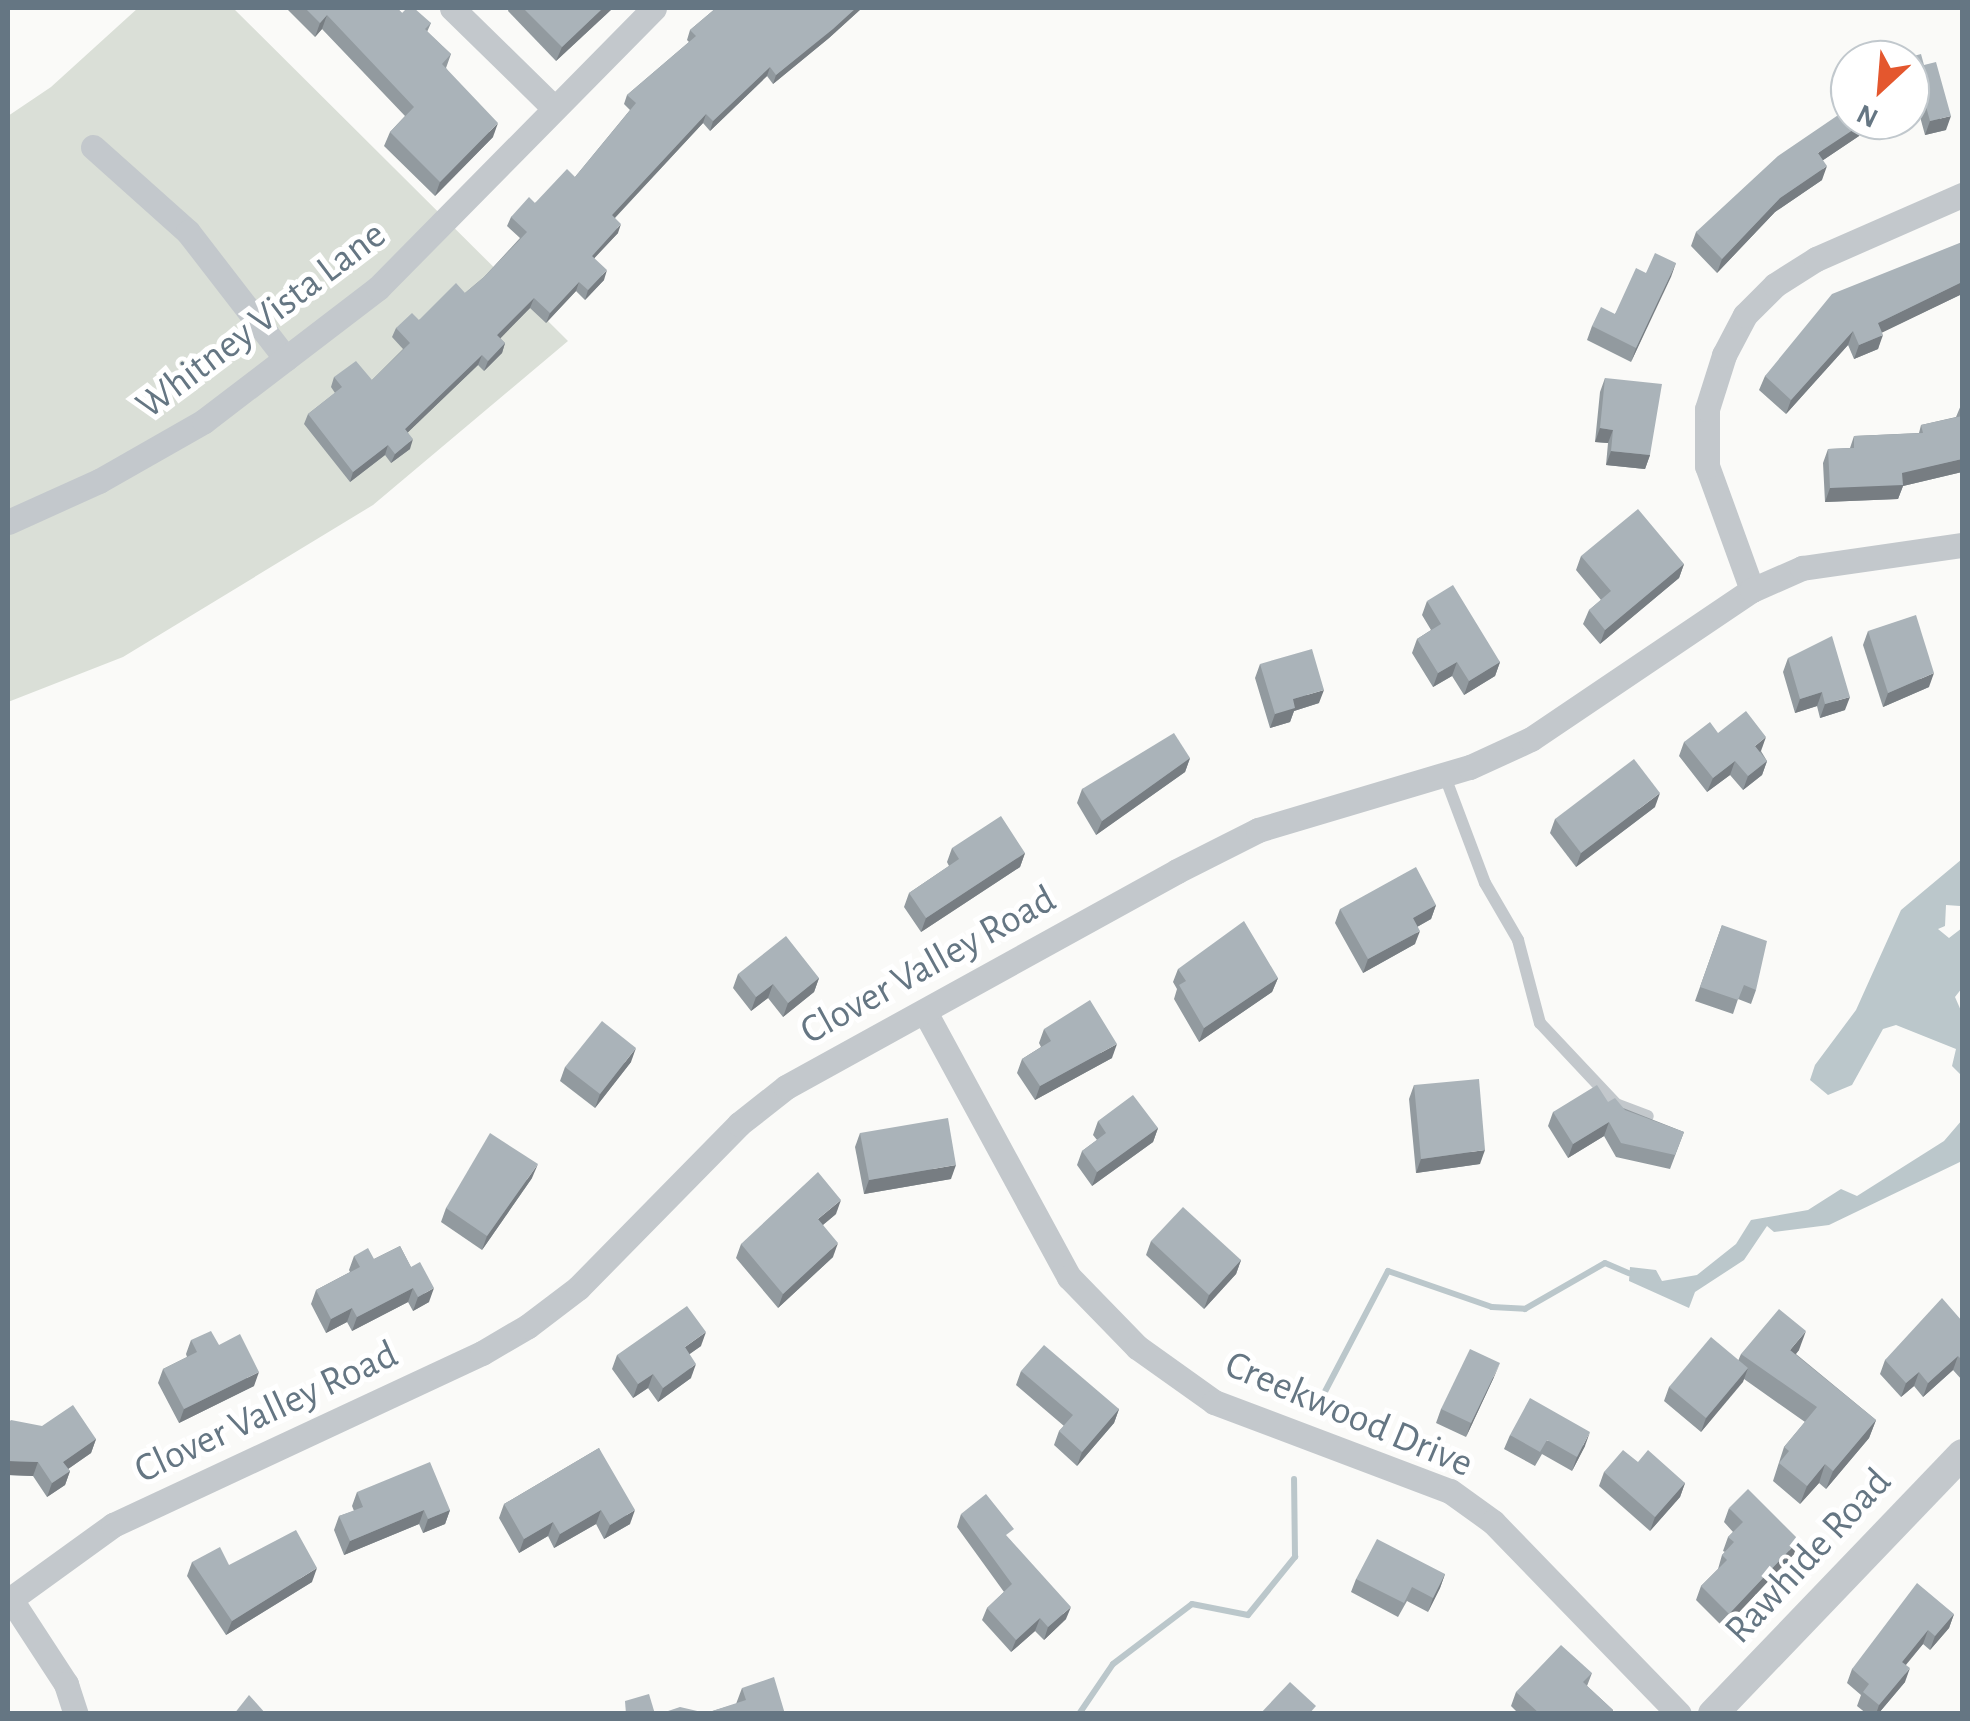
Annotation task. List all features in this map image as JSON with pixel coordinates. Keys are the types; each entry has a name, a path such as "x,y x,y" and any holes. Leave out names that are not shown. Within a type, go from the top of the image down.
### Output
{"street":[{"path":"452,8 552,106"},
{"name":"Whitney Vista Lane","path":"8,522 98,480 204,421 378,288 552,106 654,8"},
{"path":"93,147 188,232 286,359"},
{"path":"1752,590 1707,466 1708,409 1724,355 1746,315 1776,285 1816,259 1962,195"},
{"name":"Clover Valley Road","path":"8,1600 113,1525 162,1499 467,1360 528,1326 633,1238 739,1124 786,1088 1258,830 1444,774 1531,740 1752,590 1802,568 1962,545"},
{"name":"Creekwood Drive","path":"925,1012 1069,1277 1137,1347 1214,1402 1450,1492 1493,1522 1679,1714"},
{"name":"Rawhide Road","path":"1713,1714 1962,1454"},
{"path":"8,1600 66,1684 76,1714"}],"lane":[{"path":"1444,774 1485,883 1518,940 1540,1023 1616,1104 1648,1116"}],"shaded area":[{"path":"138,8 233,8 568,341 373,505 123,657 8,702 8,116 51,87"},
{"path":"1962,859 1960,906 1946,905 1945,926 1938,929 1949,938 1962,928 1962,988 1955,997 1962,1013 1962,1076 1952,1066 1956,1049 1896,1025 1883,1029 1852,1085 1828,1095 1810,1080 1815,1065 1856,1010 1901,910"},
{"path":"1962,1120 1962,1161 1829,1225 1774,1232 1767,1226 1744,1260 1695,1292 1689,1308 1629,1281 1630,1267 1656,1270 1662,1281 1697,1275 1736,1244 1751,1220 1808,1210 1841,1189 1857,1196 1944,1141"}],"building":[{"path":"305,8 397,8 402,13 414,8 431,23 425,29 451,54 442,64 498,123 440,182 390,132 414,107 327,15 320,23"},
{"path":"523,8 603,8 562,47"},
{"path":"716,8 856,8 776,75 770,67 713,121 706,114 612,215 621,224 592,256 607,270 588,290 579,282 550,313 534,298 497,335 505,343 488,361 482,355 405,429 413,439 395,454 388,445 353,472 308,414 342,387 334,377 356,361 372,380 410,343 396,328 412,313 419,320 456,283 465,293 484,277 527,232 511,217 529,197 535,203 567,169 575,177 636,103 627,95 696,36 690,30"},
{"path":"1936,62 1951,116 1930,121 1930,64"},
{"path":"1830,121 1830,140 1838,140 1818,153 1827,166 1780,198 1722,259 1696,232 1778,156"},
{"path":"1962,242 1962,282 1878,323 1883,335 1859,345 1853,331 1791,400 1765,376 1832,294"},
{"path":"1655,253 1676,263 1636,348 1592,326 1601,307 1615,314 1636,268 1646,273"},
{"path":"1605,378 1662,384 1650,455 1611,451 1613,430 1600,428"},
{"path":"1962,416 1962,459 1902,473 1903,485 1830,488 1828,449 1854,448 1854,436 1923,433 1921,425"},
{"path":"1638,509 1684,564 1605,630 1589,610 1611,591 1581,556"},
{"path":"1453,585 1500,662 1469,681 1457,662 1438,673 1417,639 1441,624 1427,601"},
{"path":"1916,615 1934,673 1888,693 1868,631"},
{"path":"1832,636 1850,697 1825,704 1822,692 1800,699 1788,658"},
{"path":"1312,649 1324,690 1293,699 1295,708 1275,714 1260,664"},
{"path":"1746,711 1766,737 1755,746 1767,761 1748,776 1735,761 1713,778 1684,742 1710,722 1718,733"},
{"path":"1174,733 1190,758 1102,821 1082,789"},
{"path":"1634,759 1660,793 1581,853 1555,819"},
{"path":"1001,816 1025,853 926,918 909,893 959,859 952,848"},
{"path":"1416,867 1436,905 1413,918 1420,931 1368,959 1340,909"},
{"path":"1244,921 1278,978 1204,1028 1179,985 1186,981 1178,969"},
{"path":"1722,925 1767,941 1756,990 1744,985 1738,1000 1700,987"},
{"path":"786,936 819,978 788,1003 773,984 756,997 738,974"},
{"path":"1090,1000 1117,1044 1040,1086 1022,1059 1051,1041 1044,1029"},
{"path":"602,1021 636,1048 600,1094 565,1067"},
{"path":"1479,1079 1485,1150 1421,1159 1414,1085"},
{"path":"1597,1085 1608,1102 1615,1098 1625,1110 1684,1132 1675,1155 1621,1143 1609,1122 1573,1144 1553,1112"},
{"path":"1133,1095 1158,1128 1097,1172 1082,1151 1106,1133 1098,1121"},
{"path":"948,1118 956,1165 869,1180 860,1133"},
{"path":"490,1133 538,1164 487,1236 446,1208"},
{"path":"818,1172 841,1200 818,1219 838,1243 783,1294 741,1244"},
{"path":"1183,1207 1241,1260 1209,1295 1151,1241"},
{"path":"400,1246 411,1267 420,1262 434,1288 418,1297 413,1288 357,1317 352,1308 331,1319 316,1290 360,1267 354,1256 368,1248 374,1259"},
{"path":"1942,1298 1962,1321 1962,1360 1958,1356 1928,1383 1919,1372 1906,1383 1885,1360"},
{"path":"687,1306 706,1332 685,1347 696,1364 663,1388 653,1374 638,1384 617,1355"},
{"path":"1779,1309 1806,1331 1790,1350 1876,1420 1833,1471 1825,1464 1807,1486 1779,1463 1789,1451 1784,1447 1817,1407 1741,1354"},
{"path":"211,1331 219,1345 240,1334 259,1372 184,1409 163,1369 197,1352 191,1340"},
{"path":"1711,1337 1748,1368 1706,1418 1669,1387"},
{"path":"1044,1345 1119,1409 1082,1452 1059,1431 1073,1415 1021,1371"},
{"path":"1470,1349 1500,1363 1471,1423 1441,1409"},
{"path":"1530,1398 1590,1432 1577,1457 1547,1440 1540,1452 1510,1435"},
{"path":"73,1405 96,1439 63,1462 70,1471 52,1483 38,1462 8,1461 11,1420 42,1426"},
{"path":"599,1448 635,1510 610,1525 601,1510 560,1534 553,1522 524,1539 504,1504"},
{"path":"1623,1450 1638,1462 1648,1450 1685,1483 1655,1517 1604,1472"},
{"path":"430,1462 450,1510 428,1519 424,1510 350,1541 339,1516 363,1507 357,1492"},
{"path":"1748,1489 1799,1540 1729,1614 1701,1586 1727,1560 1722,1555 1734,1542 1728,1537 1743,1522 1729,1508"},
{"path":"986,1494 1014,1529 1006,1535 1071,1607 1048,1627 1040,1618 1016,1640 987,1608 1012,1584 961,1514"},
{"path":"296,1530 317,1568 232,1621 192,1562 220,1547 229,1565"},
{"path":"1377,1539 1445,1574 1433,1598 1412,1587 1404,1603 1356,1579"},
{"path":"1917,1583 1954,1614 1935,1636 1928,1630 1902,1662 1910,1668 1879,1705 1863,1692 1869,1684 1852,1669"},
{"path":"1561,1645 1592,1673 1583,1682 1613,1710 1610,1714 1540,1714 1516,1692"},
{"path":"774,1677 785,1714 659,1714 680,1707 706,1713 746,1700 742,1688"},
{"path":"1290,1682 1316,1706 1309,1714 1260,1714"},
{"path":"649,1694 655,1714 626,1714 625,1701"},
{"path":"249,1695 266,1714 234,1714"}],"waterway":[{"path":"1319,1403 1388,1271 1492,1307 1525,1309 1605,1263 1629,1273"},
{"path":"1079,1714 1113,1664 1192,1604 1248,1615 1295,1557 1294,1479"}]}
